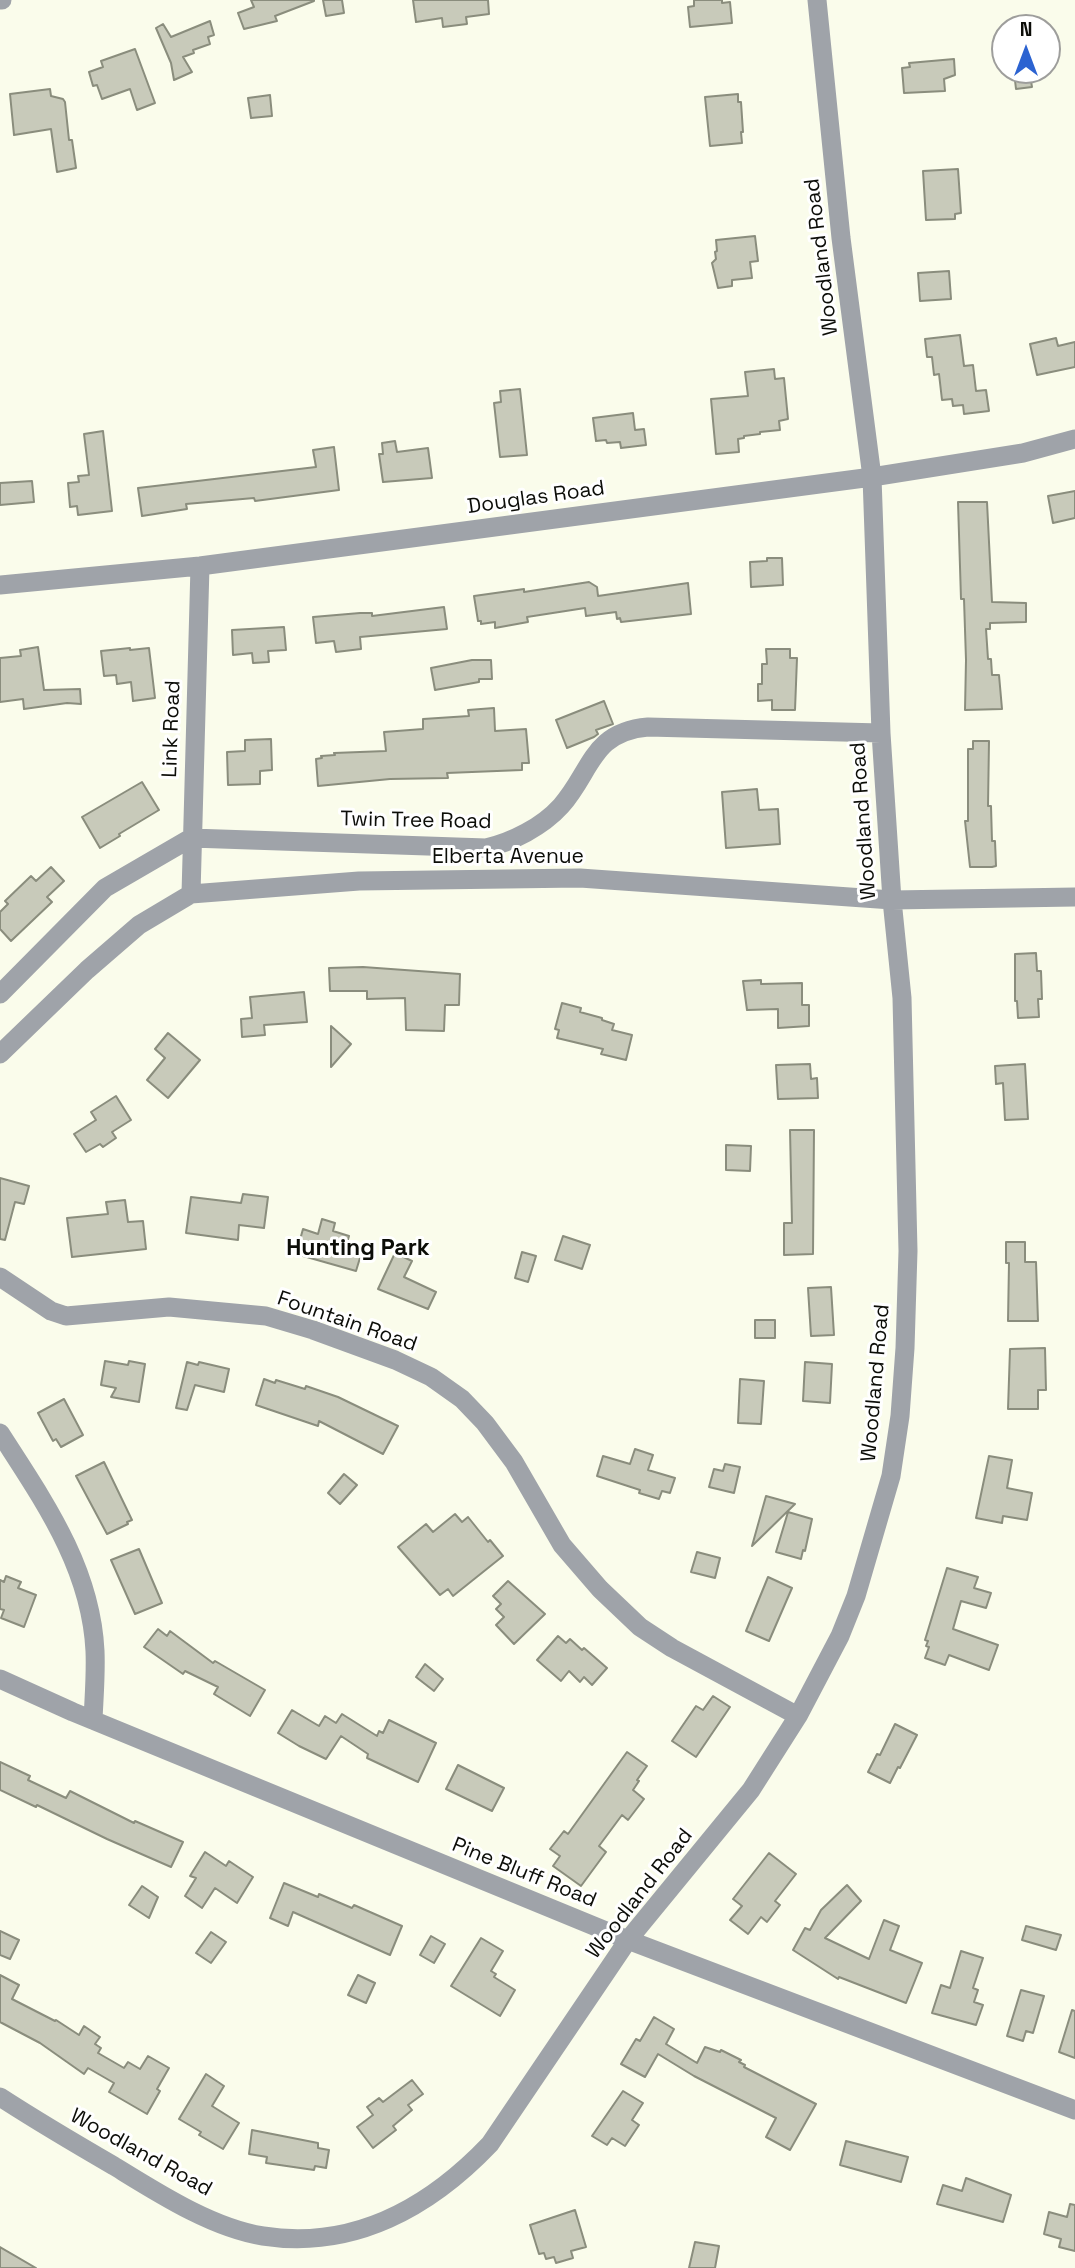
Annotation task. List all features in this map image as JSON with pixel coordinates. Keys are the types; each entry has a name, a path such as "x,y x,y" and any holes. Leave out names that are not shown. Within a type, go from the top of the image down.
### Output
{"street":[{"name":"Woodland Road","path":"0,2097 181,2206 234,2228 263,2236 302,2238 366,2229 392,2219 466,2169 490,2144 628,1940 751,1790 798,1716 840,1636 856,1596 891,1476 900,1416 908,1251 906,1117 902,998 892,900 881,733 872,477 841,238 817,0"},
{"name":"Douglas Road","path":"0,585 200,566 872,477 1023,453 1075,439"},
{"name":"Link Road","path":"191,894 200,566"},
{"name":"Twin Tree Road","path":"191,838 486,848 506,844 550,817 562,805 591,759 611,739 631,729 649,727 881,733"},
{"path":"0,994 105,888 191,838"},
{"name":"Elberta Avenue","path":"0,1054 87,970 139,925 191,894 359,881 580,878 892,900 1075,897"},
{"name":"Fountain Road","path":"0,1277 51,1311 66,1316 169,1307 266,1316 395,1360 431,1377 462,1399 485,1423 514,1462 562,1545 600,1589 640,1627 672,1648 798,1716"},
{"path":"0,1433 56,1520 81,1579 95,1650 93,1720"},
{"name":"Pine Bluff Road","path":"0,1679 93,1720 628,1940 1075,2110"}],"building":[{"path":"251,0 314,1 275,16 277,21 244,29 238,13 254,7"},
{"path":"323,0 342,0 344,13 326,16"},
{"path":"413,0 488,0 489,14 466,17 467,24 443,27 442,18 416,22"},
{"path":"694,0 730,2 732,23 690,27 688,7 694,6"},
{"path":"210,21 214,35 208,37 210,44 183,57 192,72 174,80 171,63 156,28 163,24 171,37"},
{"path":"135,49 155,103 137,110 130,89 102,99 97,85 93,86 89,72 103,67 101,61"},
{"path":"954,59 955,75 944,79 945,91 904,93 902,68 910,67 909,63"},
{"path":"1015,84 1031,84 1032,87 1016,89"},
{"path":"50,89 51,96 65,102 69,140 72,140 76,168 57,172 51,129 14,135 10,94"},
{"path":"738,94 738,102 741,102 742,143 710,146 705,97"},
{"path":"270,95 272,116 251,118 248,98"},
{"path":"958,169 961,213 955,214 955,219 926,220 923,171"},
{"path":"755,236 758,261 750,262 752,278 732,280 732,286 718,288 712,263 716,259 716,240"},
{"path":"949,271 951,299 920,301 918,273"},
{"path":"960,335 964,366 973,365 976,391 986,390 989,411 964,414 963,405 953,406 952,399 942,400 939,374 934,375 932,357 927,357 925,339"},
{"path":"1056,338 1058,346 1075,342 1075,367 1037,375 1030,344"},
{"path":"774,369 775,379 784,378 788,419 779,421 780,430 760,432 738,439 739,452 716,454 711,399 748,396 745,372"},
{"path":"520,389 527,455 500,457 494,403 501,402 500,391"},
{"path":"633,413 635,430 644,429 646,445 621,448 620,442 596,441 593,418"},
{"path":"103,431 112,511 78,515 77,506 70,507 68,483 79,482 78,476 89,475 84,434"},
{"path":"395,441 397,452 428,448 432,478 383,482 379,454 383,454 382,443"},
{"path":"334,447 339,490 255,501 254,498 186,504 187,509 142,516 138,488 316,467 313,450"},
{"path":"32,481 34,502 0,505 0,483"},
{"path":"1075,491 1075,518 1053,523 1048,496"},
{"path":"958,502 987,502 992,602 1026,603 1026,622 990,623 990,629 986,629 988,659 991,659 992,675 999,675 1002,709 965,710 964,599 961,599"},
{"path":"767,558 782,558 783,585 751,587 750,562 767,561"},
{"path":"589,582 597,587 598,596 688,583 691,614 621,622 620,618 617,619 616,612 586,616 585,608 527,617 528,622 495,628 495,622 481,624 481,621 478,621 474,596"},
{"path":"444,607 447,629 360,637 361,649 336,652 334,641 316,643 313,617 360,613 372,613 372,616"},
{"path":"284,627 286,650 268,651 269,662 253,663 252,653 233,655 232,630"},
{"path":"38,647 44,690 80,689 81,704 67,703 24,709 23,699 0,702 0,658 21,656 20,650"},
{"path":"149,648 155,698 133,701 131,682 117,684 116,675 104,676 101,651"},
{"path":"766,649 790,649 790,658 797,658 795,710 772,710 772,700 758,701 758,684 762,684 762,664 767,664"},
{"path":"472,660 491,660 492,679 479,679 479,682 435,690 431,668"},
{"path":"604,701 613,724 596,730 598,734 594,737 567,748 556,720"},
{"path":"494,708 495,731 526,729 529,763 522,763 522,770 447,773 448,778 390,779 318,786 316,759 322,758 321,756 386,751 384,732 423,729 423,719 469,716 468,710"},
{"path":"271,739 272,770 260,771 260,784 228,785 227,752 245,751 245,740"},
{"path":"973,741 989,741 988,806 991,806 996,866 992,867 970,867 965,821 968,821 968,749 973,749"},
{"path":"142,782 159,810 100,848 82,817"},
{"path":"757,789 759,810 778,809 780,844 726,848 722,792"},
{"path":"51,867 64,881 47,897 52,902 11,941 0,929 0,912 8,904 5,901 31,876 36,881"},
{"path":"1036,953 1037,971 1041,971 1042,999 1038,999 1039,1017 1018,1018 1015,1001 1015,954"},
{"path":"363,967 460,974 459,1005 445,1005 444,1031 406,1030 405,998 367,999 367,991 330,991 329,968"},
{"path":"761,980 761,984 802,983 802,1005 809,1005 809,1026 778,1028 778,1009 747,1010 743,981"},
{"path":"304,992 307,1022 264,1025 265,1035 242,1037 241,1019 252,1018 250,997"},
{"path":"562,1003 581,1008 580,1012 614,1024 612,1030 632,1035 626,1060 601,1054 603,1049 557,1038 559,1030 555,1029"},
{"path":"331,1026 351,1044 331,1067"},
{"path":"168,1033 200,1060 168,1098 147,1080 165,1058 155,1049"},
{"path":"810,1064 811,1079 817,1078 818,1098 778,1099 776,1065"},
{"path":"1025,1064 1028,1119 1005,1120 1003,1083 996,1084 995,1066"},
{"path":"116,1096 131,1120 112,1132 116,1138 103,1147 100,1144 86,1152 74,1134 96,1120 91,1112"},
{"path":"790,1130 814,1130 813,1254 784,1255 784,1223 792,1223"},
{"path":"726,1145 751,1146 750,1171 726,1170"},
{"path":"0,1178 29,1186 24,1204 15,1202 5,1240 0,1239"},
{"path":"243,1194 268,1197 264,1228 239,1225 238,1240 186,1233 191,1197 241,1203"},
{"path":"125,1200 128,1222 143,1221 146,1249 72,1257 67,1218 108,1214 106,1202"},
{"path":"322,1219 335,1223 333,1231 349,1236 347,1243 363,1248 356,1271 296,1254 303,1229 318,1234"},
{"path":"563,1236 590,1245 582,1269 555,1260"},
{"path":"1006,1242 1025,1242 1025,1262 1036,1262 1038,1321 1008,1321 1009,1263 1006,1263"},
{"path":"522,1252 536,1256 528,1282 515,1278"},
{"path":"395,1253 412,1261 404,1277 436,1292 428,1309 378,1289"},
{"path":"831,1287 834,1335 811,1336 808,1288"},
{"path":"755,1320 775,1320 775,1338 755,1338"},
{"path":"1045,1348 1046,1390 1038,1390 1038,1409 1008,1409 1010,1349"},
{"path":"105,1361 128,1365 129,1361 145,1364 139,1402 111,1397 116,1388 101,1385"},
{"path":"187,1362 229,1369 224,1392 195,1385 187,1410 176,1408"},
{"path":"805,1362 832,1364 830,1403 803,1401"},
{"path":"264,1379 305,1389 306,1386 338,1397 398,1426 383,1454 319,1421 318,1426 256,1405"},
{"path":"740,1379 764,1381 761,1424 738,1423"},
{"path":"64,1399 83,1435 61,1447 56,1439 53,1441 38,1413"},
{"path":"635,1449 653,1455 648,1470 675,1478 670,1493 662,1491 659,1499 597,1476 603,1456 630,1464"},
{"path":"989,1456 1012,1460 1007,1488 1032,1493 1027,1520 1003,1516 1002,1523 976,1518"},
{"path":"104,1462 132,1520 107,1534 76,1476"},
{"path":"725,1464 740,1467 734,1493 709,1487 714,1469 723,1471"},
{"path":"344,1474 357,1485 340,1504 328,1493"},
{"path":"766,1496 795,1504 752,1546"},
{"path":"788,1512 812,1519 801,1559 776,1552"},
{"path":"455,1514 462,1522 468,1517 503,1556 453,1596 448,1589 440,1595 398,1547 426,1524 433,1532"},
{"path":"139,1549 162,1603 135,1614 111,1560"},
{"path":"697,1552 720,1558 715,1578 691,1572"},
{"path":"947,1568 978,1577 974,1588 991,1593 986,1608 961,1601 953,1629 998,1645 989,1670 949,1655 945,1665 925,1658 929,1647 926,1646 928,1641 925,1640"},
{"path":"6,1576 21,1582 18,1588 36,1595 24,1627 1,1618 4,1610 0,1609 0,1580 4,1582"},
{"path":"768,1577 792,1588 769,1641 746,1631"},
{"path":"508,1581 545,1614 514,1644 496,1625 504,1617 496,1609 501,1604 493,1596"},
{"path":"158,1629 167,1636 170,1631 213,1663 215,1661 265,1690 250,1716 214,1694 218,1687 185,1671 183,1674 144,1647"},
{"path":"558,1636 566,1643 570,1639 582,1650 584,1648 607,1668 592,1685 584,1677 580,1682 569,1671 561,1681 537,1660"},
{"path":"425,1664 443,1679 434,1691 416,1677"},
{"path":"713,1696 730,1707 696,1757 672,1741 696,1706 703,1710"},
{"path":"292,1710 319,1726 325,1716 336,1723 342,1714 377,1736 379,1731 383,1733 389,1720 436,1743 418,1782 367,1758 368,1754 341,1736 326,1759 299,1746 278,1733"},
{"path":"895,1724 917,1735 890,1783 868,1772 877,1754 880,1755"},
{"path":"627,1752 647,1766 633,1790 644,1799 628,1820 622,1815 599,1846 606,1852 581,1886 553,1866 560,1856 550,1849 564,1831 568,1834"},
{"path":"0,1762 30,1776 28,1780 66,1798 70,1791 134,1823 135,1821 183,1842 171,1867 0,1790"},
{"path":"458,1765 504,1788 492,1811 446,1789"},
{"path":"205,1852 226,1866 229,1861 253,1877 237,1903 215,1888 202,1908 185,1896 196,1878 190,1876"},
{"path":"769,1853 796,1874 775,1901 780,1905 767,1922 761,1917 748,1934 730,1920 742,1906 733,1899"},
{"path":"284,1883 352,1908 354,1905 402,1926 390,1955 293,1912 288,1926 270,1918"},
{"path":"847,1885 861,1901 825,1938 869,1959 884,1920 899,1926 890,1950 922,1963 906,2003 839,1977 838,1979 793,1950 805,1928 810,1930 821,1910"},
{"path":"142,1886 158,1897 149,1918 129,1905"},
{"path":"1026,1926 1061,1935 1056,1950 1022,1940"},
{"path":"0,1931 19,1940 10,1959 0,1955"},
{"path":"211,1932 226,1942 211,1963 196,1953"},
{"path":"431,1936 445,1944 434,1963 420,1955"},
{"path":"481,1938 503,1951 491,1971 496,1974 494,1977 515,1990 500,2016 451,1986"},
{"path":"961,1951 983,1958 973,1988 978,1990 974,2002 983,2005 976,2025 932,2013 941,1985 950,1988"},
{"path":"0,1975 19,1985 12,1999 56,2020 79,2035 84,2026 100,2037 95,2044 101,2048 98,2053 124,2068 128,2062 140,2069 148,2056 169,2068 147,2114 109,2092 114,2083 88,2068 84,2074 40,2043 0,2022"},
{"path":"358,1975 375,1983 366,2003 348,1995"},
{"path":"1021,1990 1044,1996 1033,2033 1026,2031 1023,2041 1007,2036"},
{"path":"1072,2010 1075,2011 1075,2058 1059,2052"},
{"path":"654,2017 674,2029 666,2044 697,2063 705,2047 720,2052 721,2050 741,2060 739,2062 745,2065 744,2067 816,2104 790,2150 766,2137 776,2118 694,2076 658,2054 645,2077 621,2064 636,2039 640,2041"},
{"path":"206,2074 224,2086 212,2106 239,2123 223,2149 179,2119"},
{"path":"412,2080 423,2094 408,2105 412,2110 393,2126 396,2130 373,2148 357,2127 373,2115 367,2107 379,2098 383,2102"},
{"path":"623,2091 643,2103 632,2120 639,2125 625,2146 612,2138 607,2145 592,2136"},
{"path":"252,2130 318,2143 318,2148 329,2150 326,2168 315,2166 314,2170 266,2163 267,2157 249,2154"},
{"path":"846,2141 908,2157 901,2182 840,2165"},
{"path":"966,2178 1011,2195 1003,2222 937,2204 943,2185 962,2191"},
{"path":"1070,2204 1075,2205 1075,2251 1059,2247 1061,2239 1044,2234 1049,2212 1067,2217"},
{"path":"575,2210 586,2247 571,2251 573,2258 556,2263 554,2257 546,2259 544,2253 539,2254 530,2225"},
{"path":"695,2242 719,2246 715,2268 689,2268"},
{"path":"0,2247 36,2268 0,2268"}],"district":[{"name":"Hunting Park","path":"358,1249"}]}
